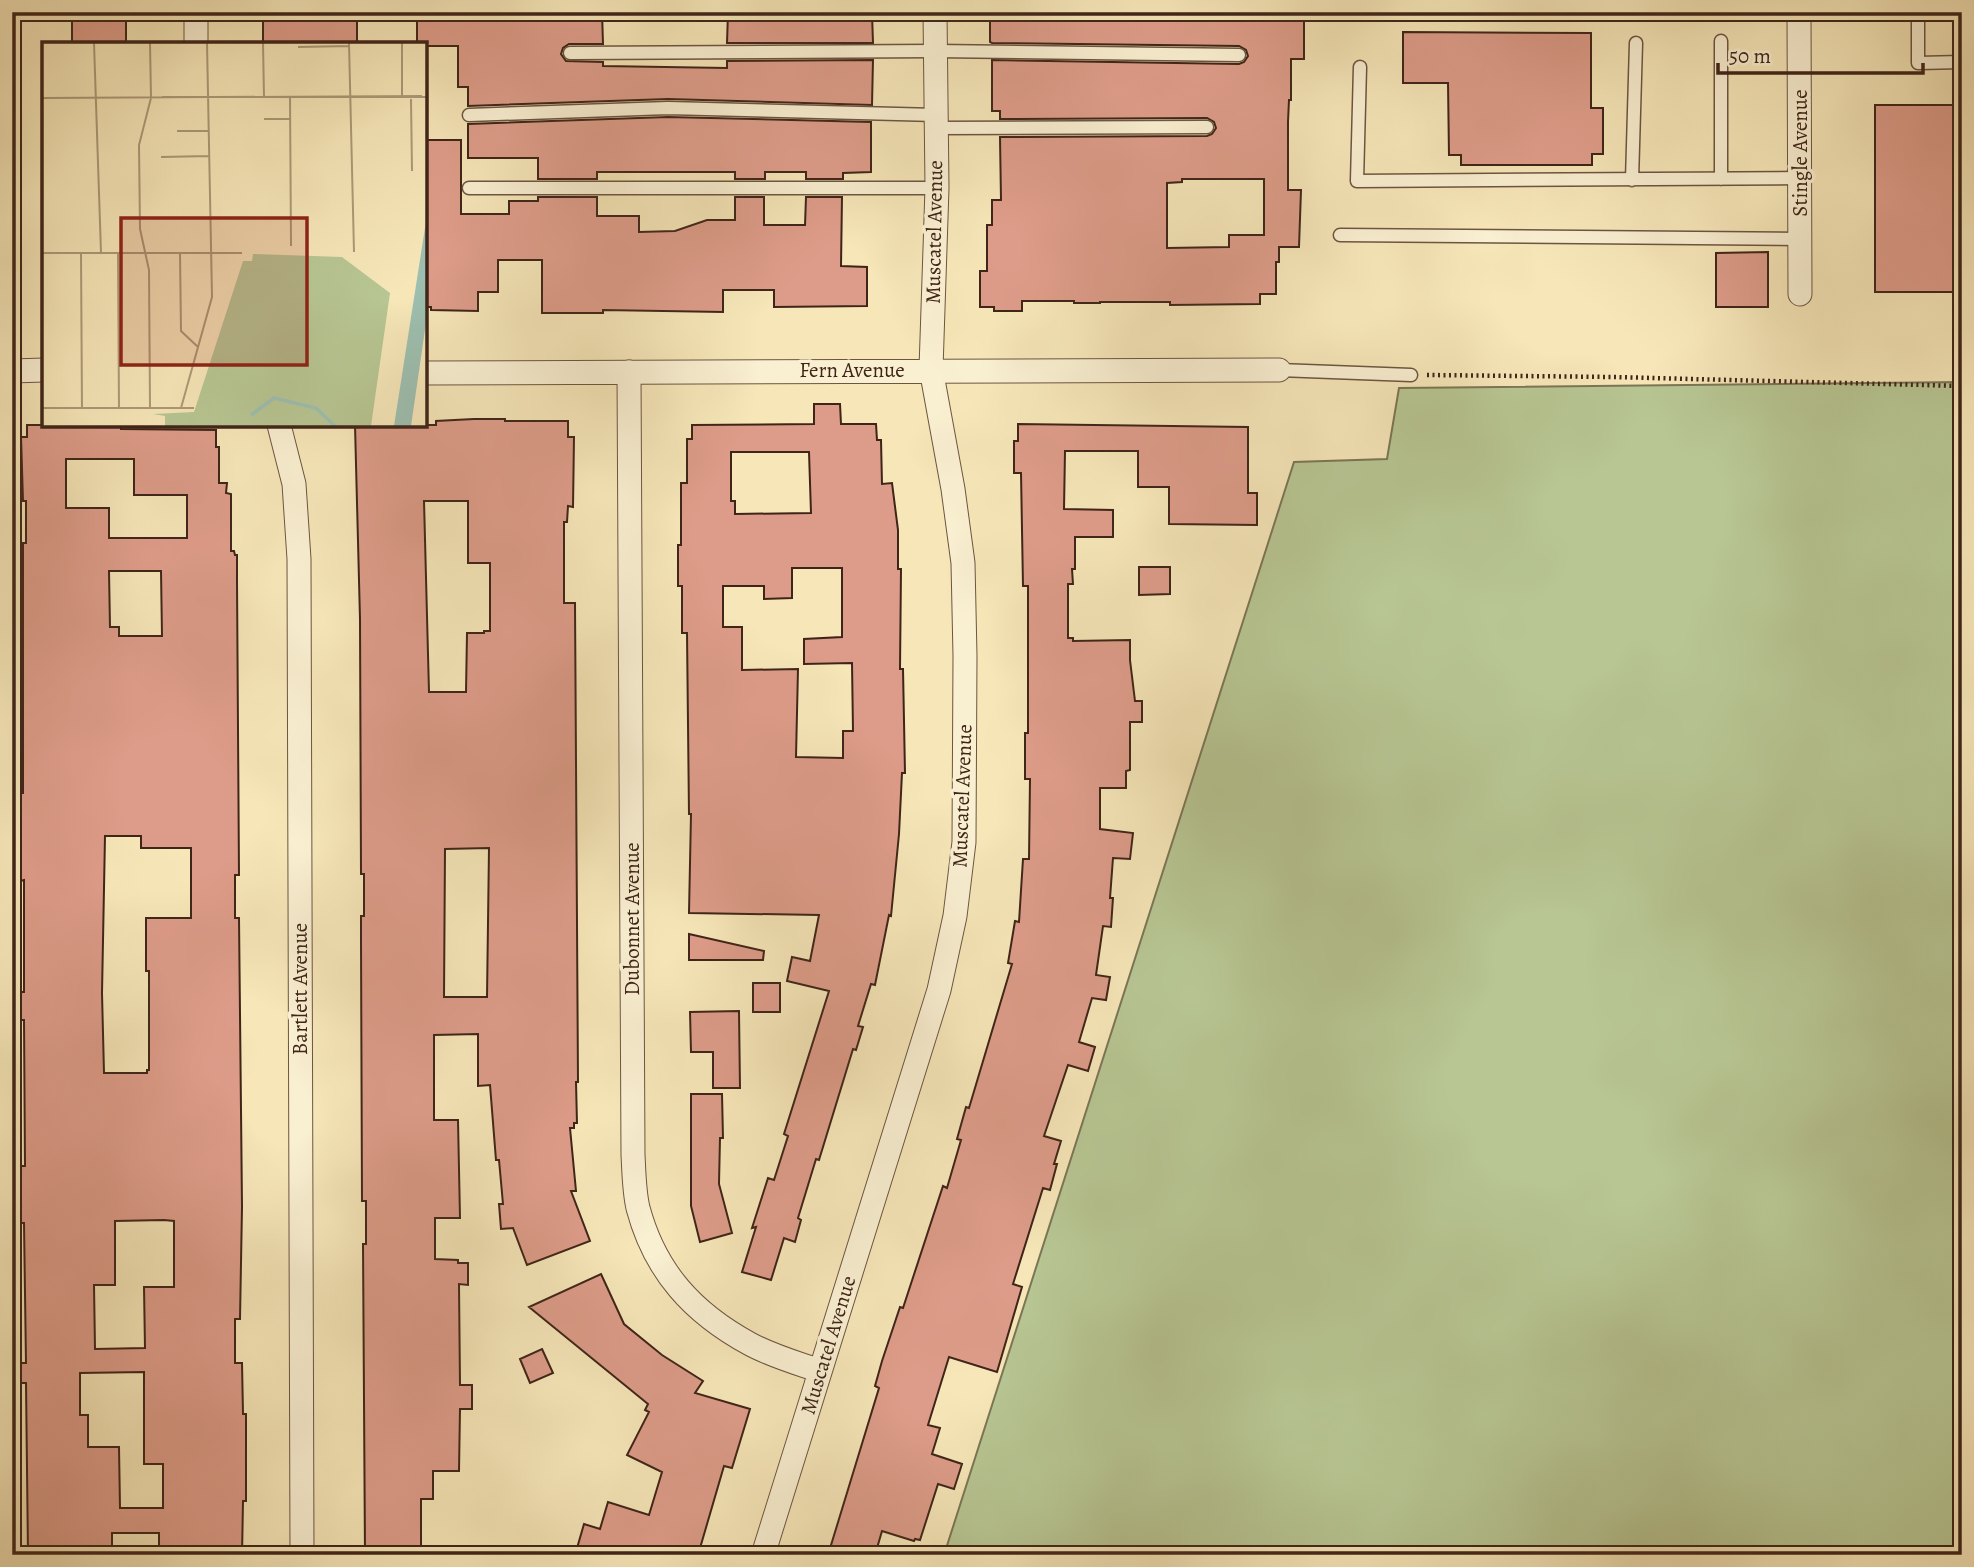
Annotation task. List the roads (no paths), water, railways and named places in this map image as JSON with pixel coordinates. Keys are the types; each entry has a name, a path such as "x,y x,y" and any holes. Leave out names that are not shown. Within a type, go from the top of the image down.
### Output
{"street":[{"path":"196,12 197,42"},
{"name":"Muscatel Avenue","path":"763,1555 939,990 955,916 964,842 963,564 953,489 931,369 937,188 935,12"},
{"name":"Stingle Avenue","path":"1799,12 1800,294"},
{"name":"Fern Avenue","path":"427,373 931,369 1279,370"},
{"path":"12,371 42,370"},
{"name":"Dubonnet Avenue","path":"629,372 633,1141 637,1206 652,1248 672,1283 704,1314 751,1344 820,1371"},
{"name":"Bartlett Avenue","path":"280,427 294,484 299,559 302,1555"}],"lane":[{"path":"1918,12 1919,62 1962,62"},
{"path":"1721,41 1721,179"},
{"path":"1632,180 1636,43"},
{"path":"570,53 935,51 1239,55"},
{"path":"1360,67 1357,181 1800,178"},
{"path":"469,115 668,108 936,122 1207,127"},
{"path":"469,188 937,188"},
{"path":"1339,235 1800,239"},
{"path":"1279,370 1411,375"}]}
